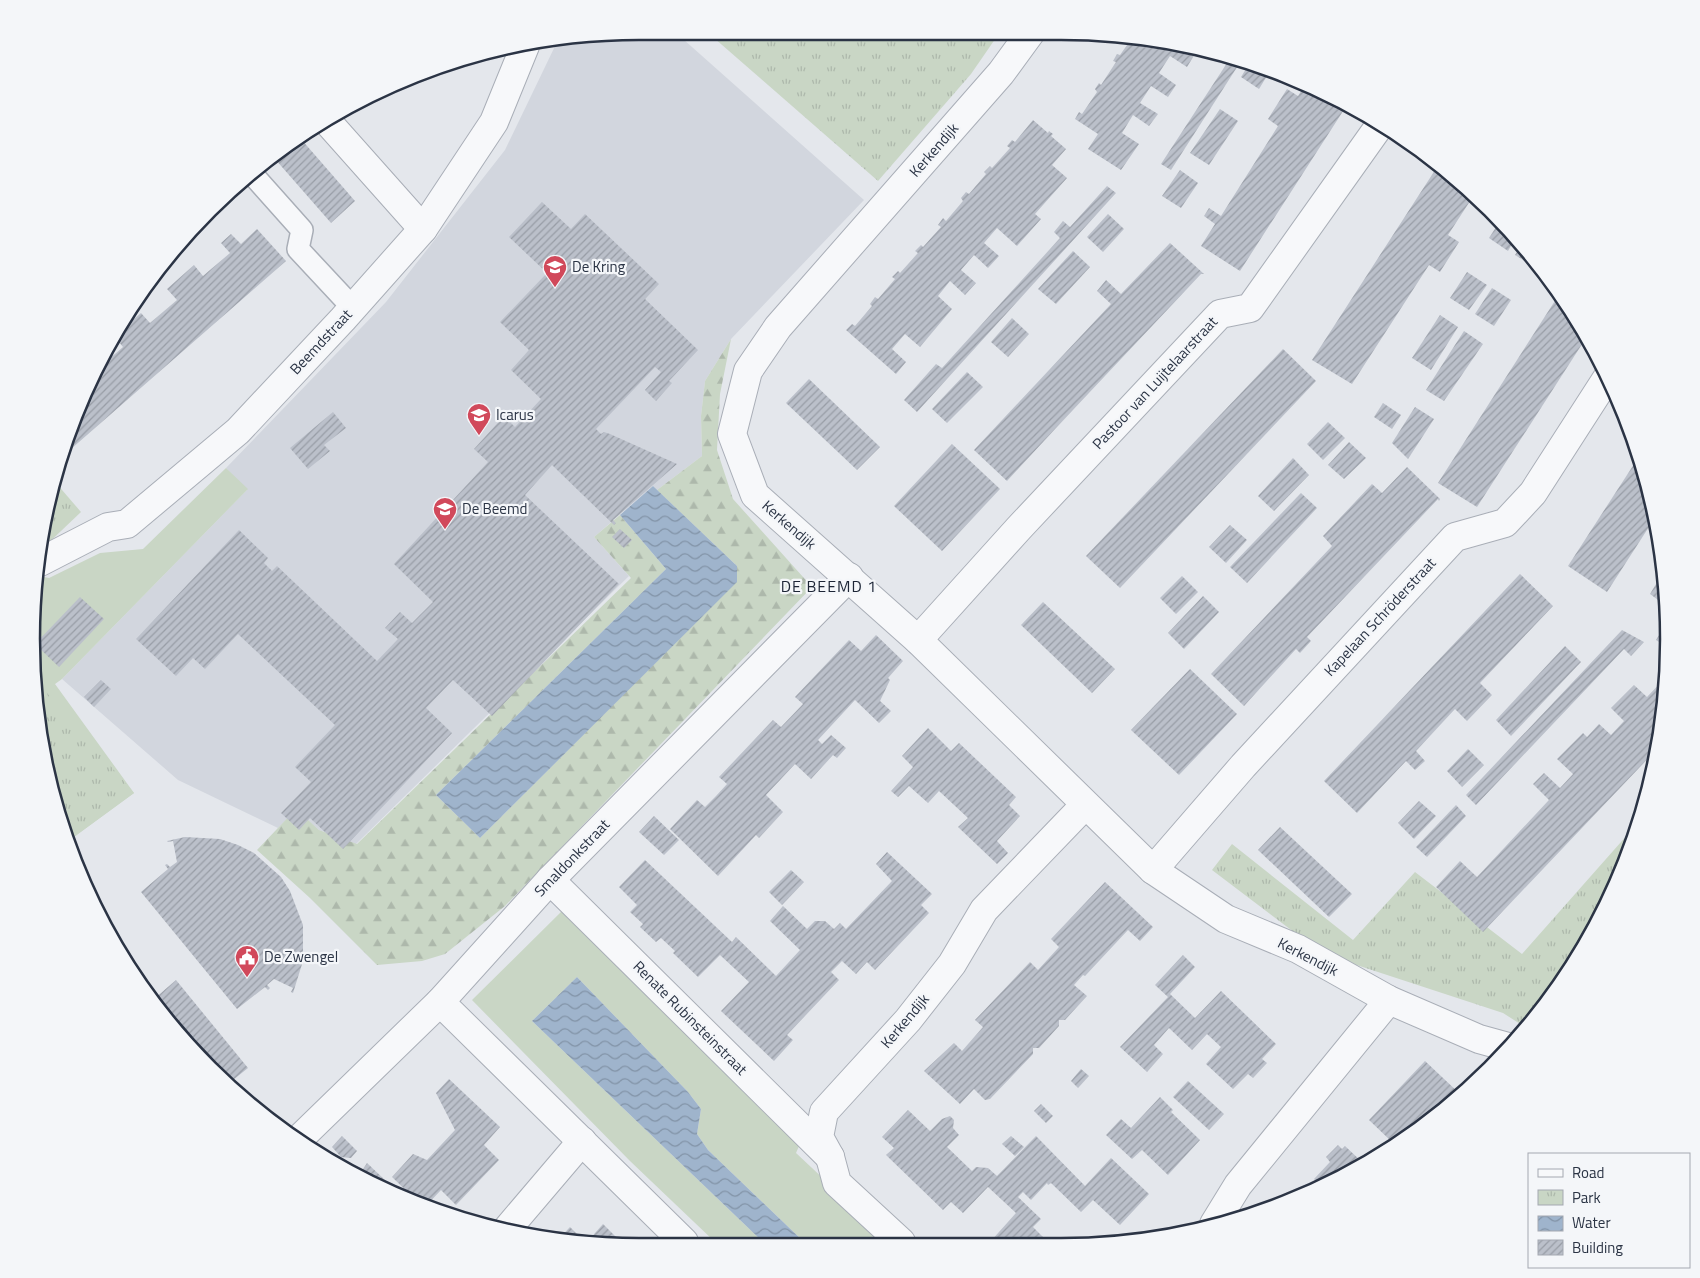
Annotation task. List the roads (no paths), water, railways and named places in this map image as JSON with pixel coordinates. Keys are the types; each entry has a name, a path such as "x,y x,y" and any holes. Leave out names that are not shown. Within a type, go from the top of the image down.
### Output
{"street":[{"name":"Kerkendijk","path":"1025,40 1001,74 778,326 748,371 732,434 755,495 918,640 1153,870 1226,919 1298,949 1389,1000 1479,1039 1501,1045"},
{"name":"Beemdstraat","path":"45,559 108,527 127,524 238,431 354,308 423,229 494,122 523,52"},
{"path":"331,125 423,229"},
{"name":"Pastoor van Luijtelaarstraat","path":"918,640 1019,528 1220,314 1250,308 1376,130"},
{"name":"Kapelaan Schröderstraat","path":"1153,870 1243,766 1455,537 1505,523 1533,493 1603,385"},
{"name":"Smaldonkstraat","path":"303,1135 440,1002 550,880 849,577"},
{"name":"Kerkendijk","path":"897,1238 837,1183 830,1157 819,1137 824,1112 908,1020 952,964 984,910 1085,805"},
{"name":"Renate Rubinsteinstraat","path":"550,880 830,1157"},
{"path":"1218,1217 1238,1185 1389,1000"},
{"path":"440,1002 680,1238"},
{"path":"512,1224 582,1141"}],"lane":[{"path":"257,178 302,230 298,249 354,308"}],"water":[{"path":"653,486 737,566 737,582 480,838 436,795 666,569 620,515"},
{"path":"577,977 688,1092 701,1109 697,1134 708,1150 800,1238 759,1238 532,1021"}],"place":[{"name":"De Kring","path":"555,288"},
{"name":"Icarus","path":"479,436"},
{"name":"De Beemd","path":"445,530"},
{"name":"De Zwengel","path":"247,978"}],"district":[{"name":"DE BEEMD 1","path":"829,586"}]}
